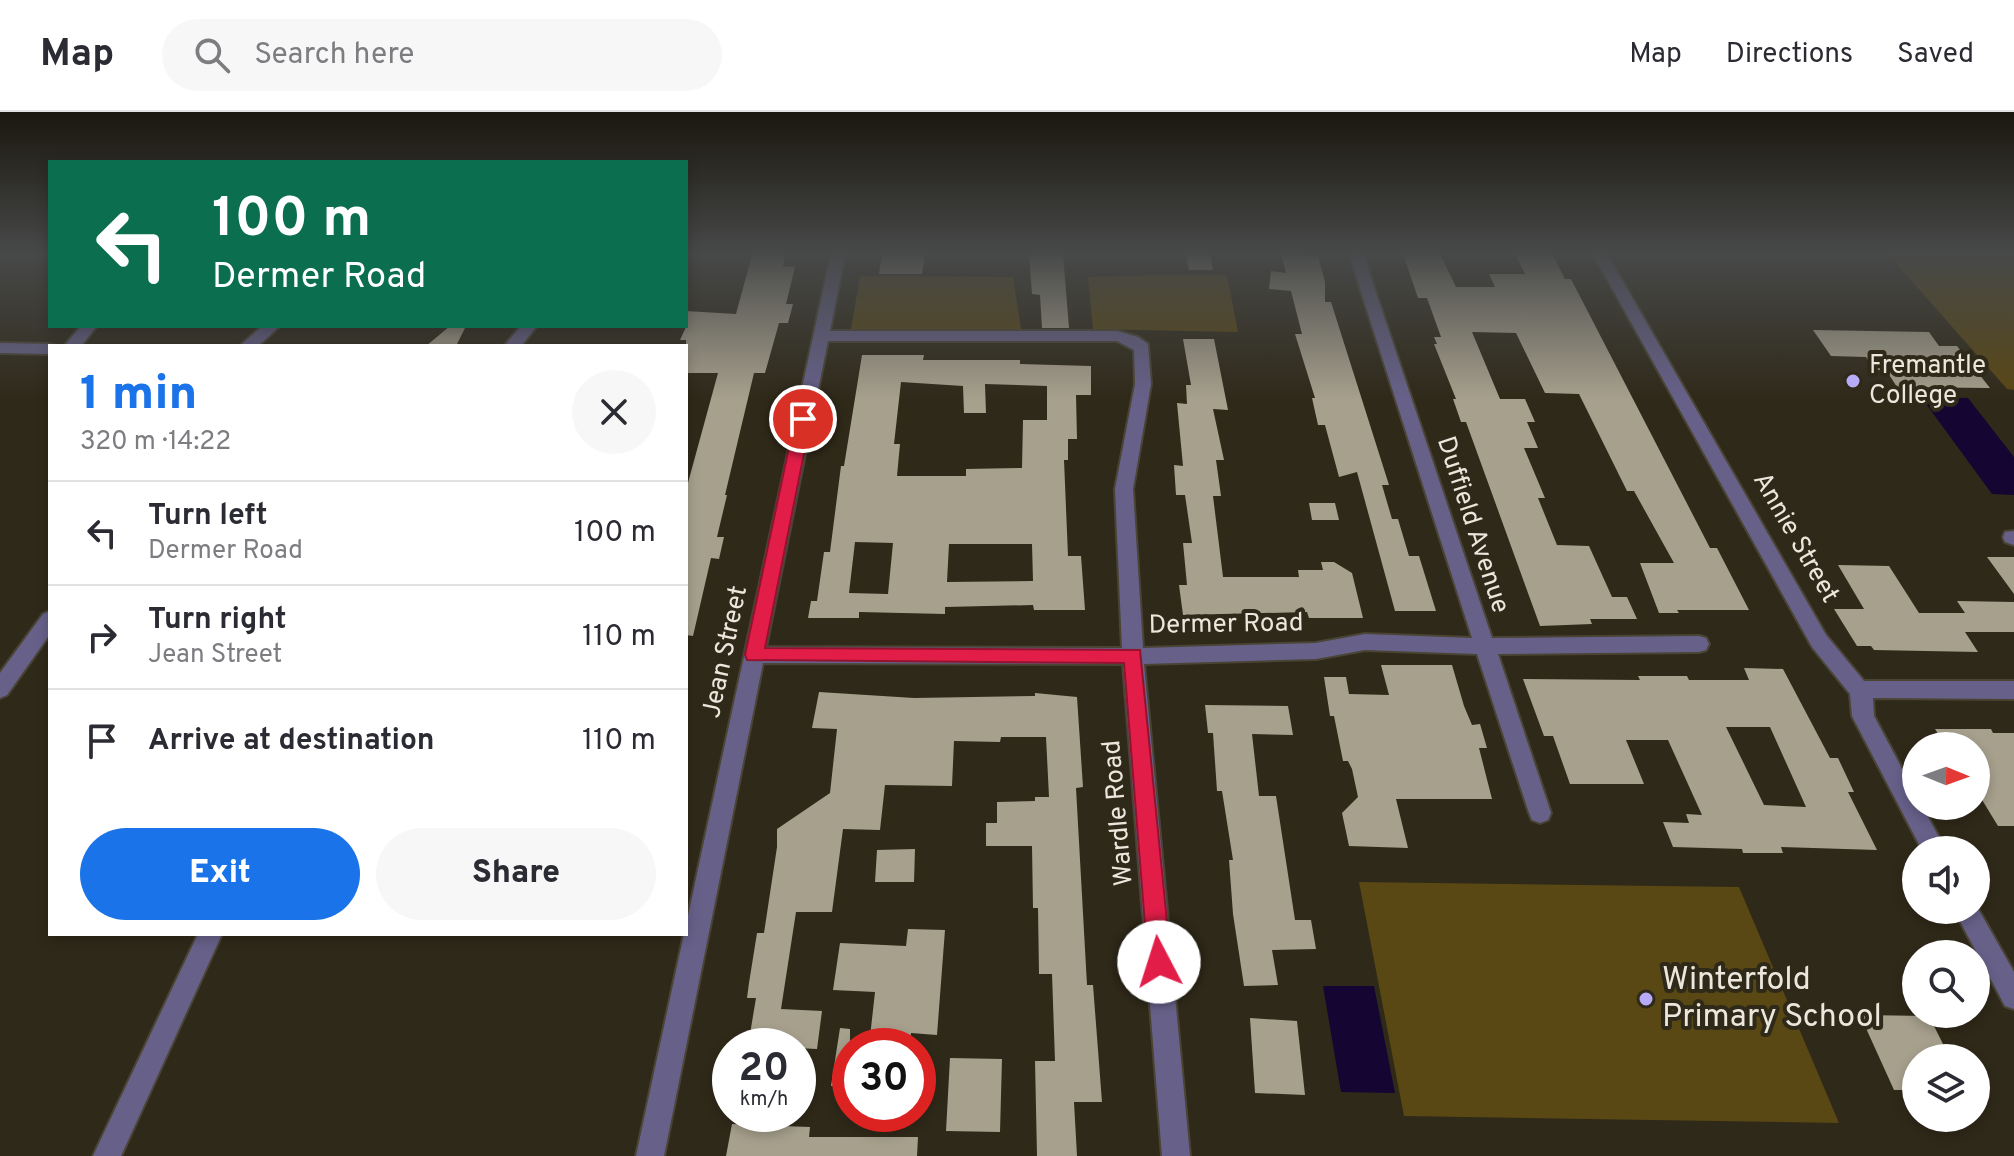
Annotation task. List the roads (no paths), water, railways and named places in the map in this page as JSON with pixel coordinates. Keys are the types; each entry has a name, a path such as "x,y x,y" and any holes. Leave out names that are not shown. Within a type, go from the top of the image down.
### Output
{"street":[{"name":"Jean Street","path":"650,1156 827,303"},
{"name":"Duffield Avenue","path":"1372,303 1540,813"},
{"name":"Annie Street","path":"1628,303 1819,641 1859,689 1864,701 1863,716 1926,836"},
{"path":"74,344 87,328"},
{"path":"250,344 270,328"},
{"path":"514,344 527,328"},
{"name":"Wardle Road","path":"820,336 1117,336 1132,340 1142,348 1143,400 1126,462 1124,489 1133,656 1176,1156"},
{"path":"0,348 48,349"},
{"path":"0,689 48,622"},
{"name":"Dermer Road","path":"754,655 1133,656 1316,651 1365,642 1485,646 1699,644"},
{"path":"1859,689 2014,690"},
{"path":"1974,924 2014,997"},
{"path":"107,1156 209,936"}],"place":[{"name":"Fremantle College","path":"1853,381"},
{"name":"Winterfold Primary School","path":"1646,999"}]}
